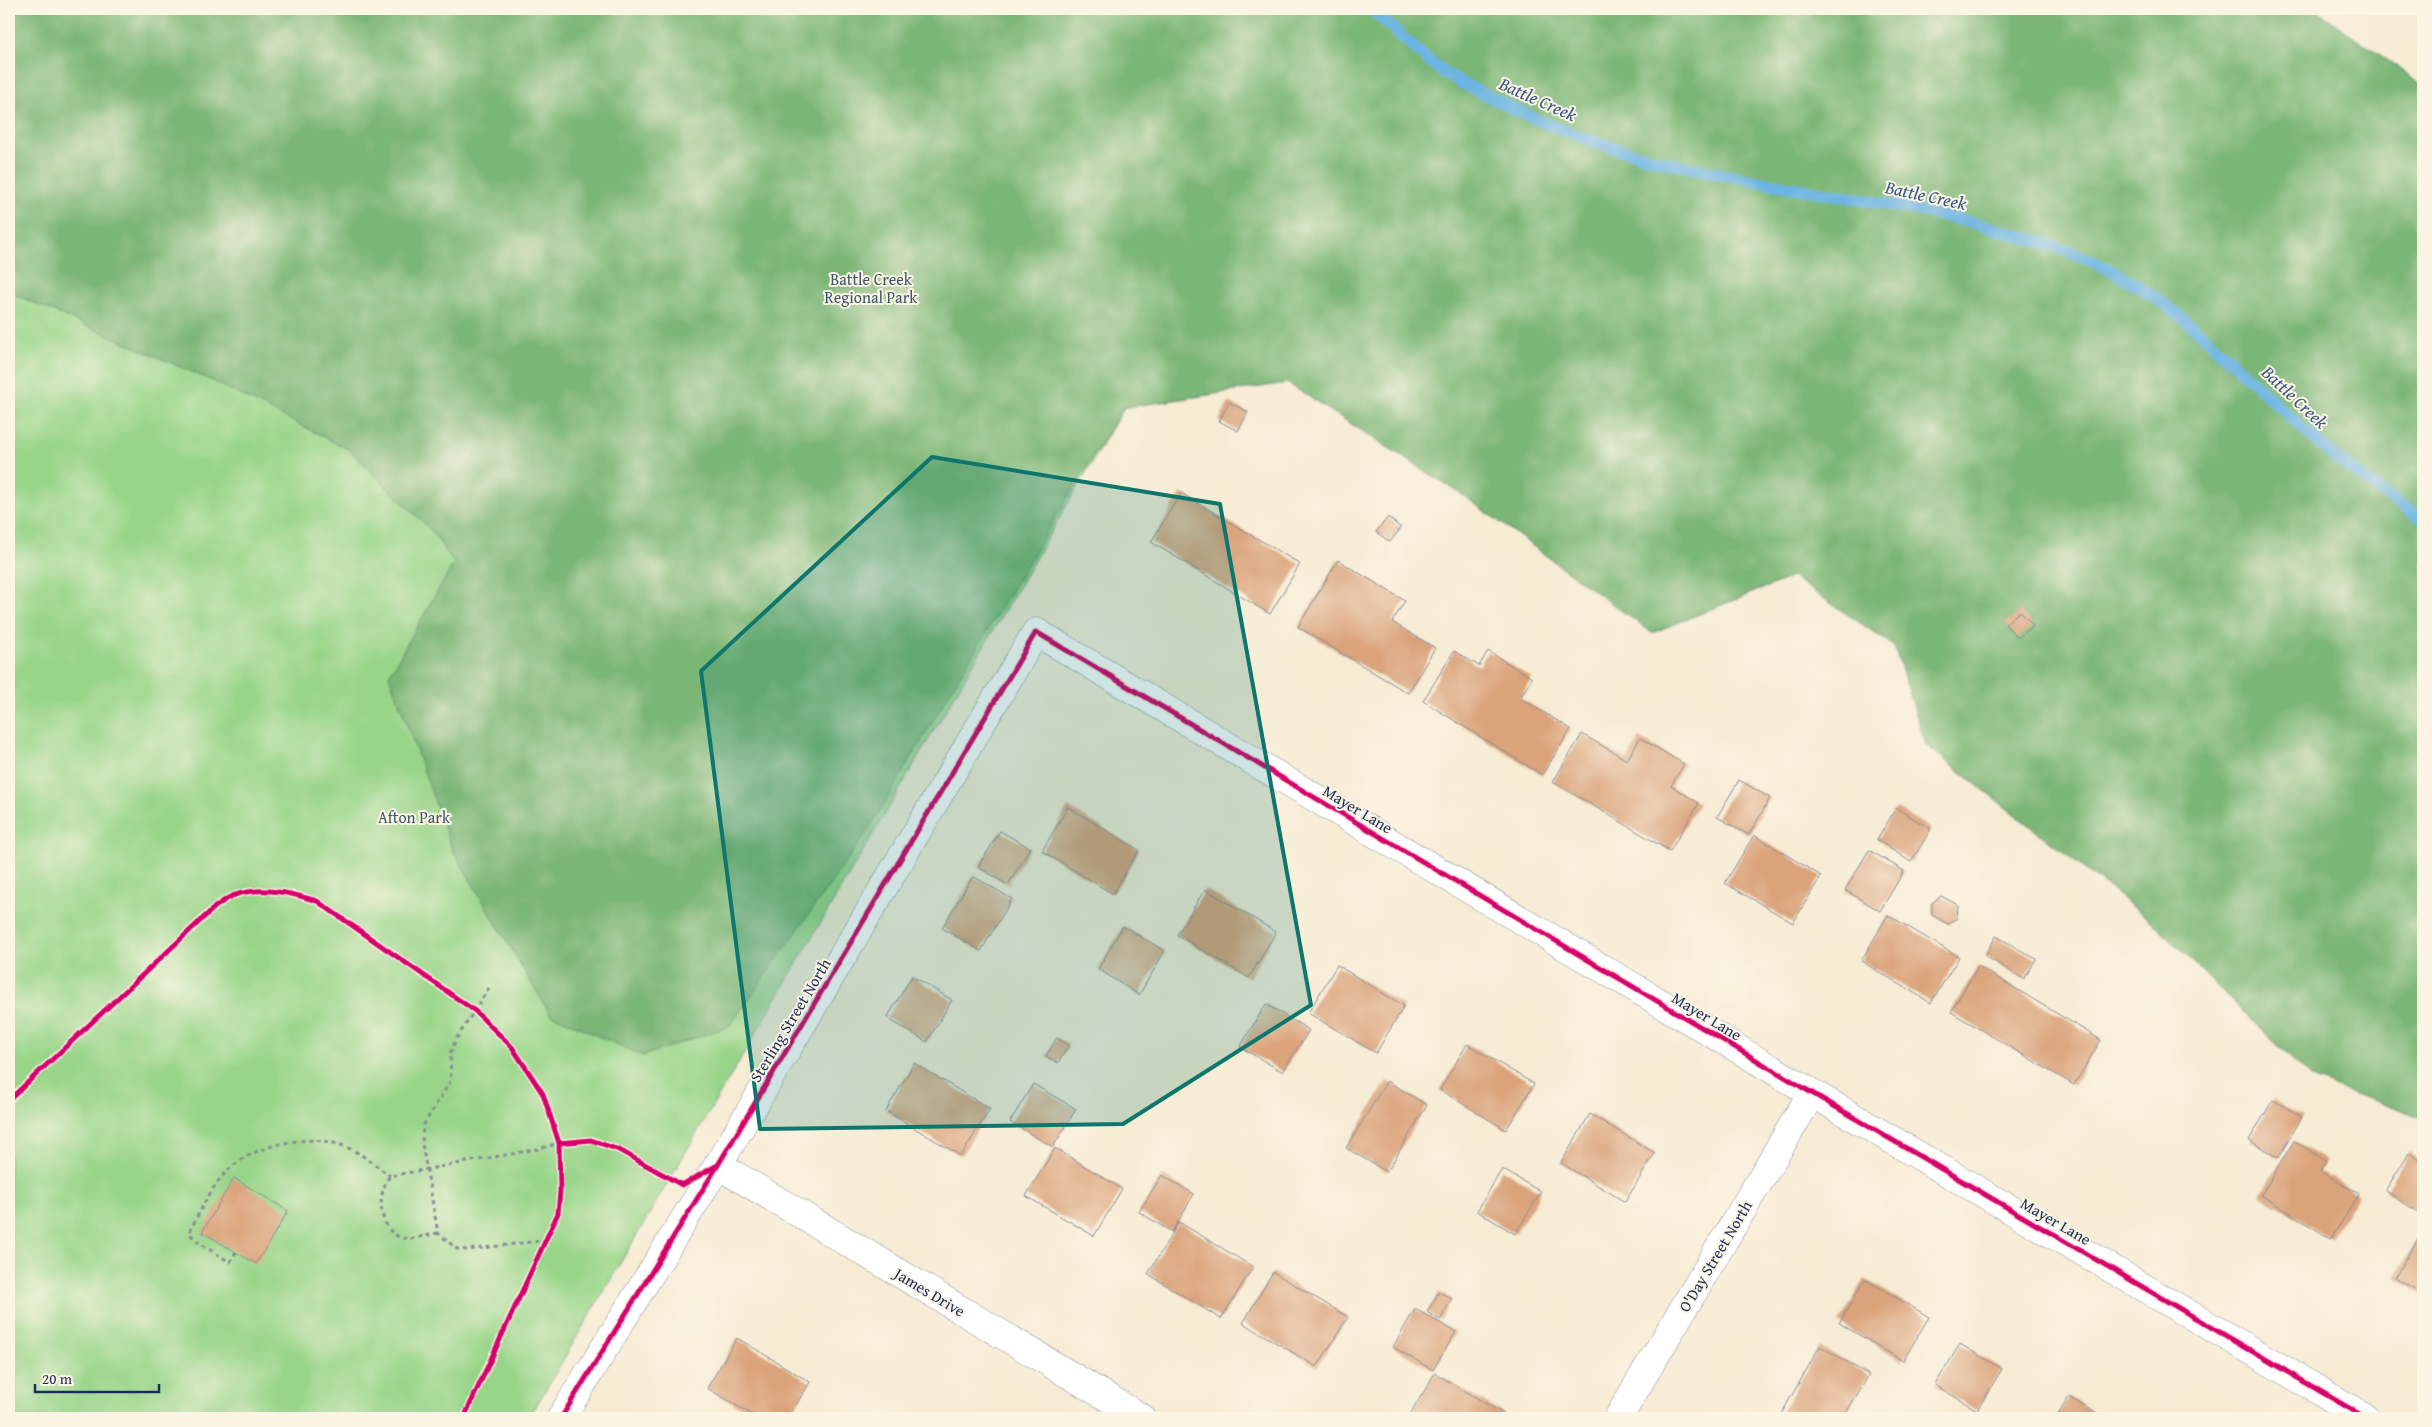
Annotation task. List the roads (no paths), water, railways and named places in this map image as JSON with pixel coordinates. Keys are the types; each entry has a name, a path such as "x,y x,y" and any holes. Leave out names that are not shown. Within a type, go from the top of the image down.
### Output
{"street":[{"name":"Mayer Lane","path":"1036,632 2352,1415"},
{"name":"Sterling Street North","path":"561,1418 718,1165 1036,632"},
{"name":"O'Day Street North","path":"1618,1418 1812,1093"},
{"name":"James Drive","path":"718,1165 1142,1418"}],"waterway":[{"name":"Battle Creek","path":"1371,9 1443,72 1502,103 1566,132 1632,153 1700,170 1906,208 1975,223 2059,248 2087,259 2121,276 2183,318 2333,456 2370,485 2423,519"}],"park label":[{"name":"Battle Creek Regional Park","path":"871,288"},
{"name":"Afton Park","path":"414,817"}]}
